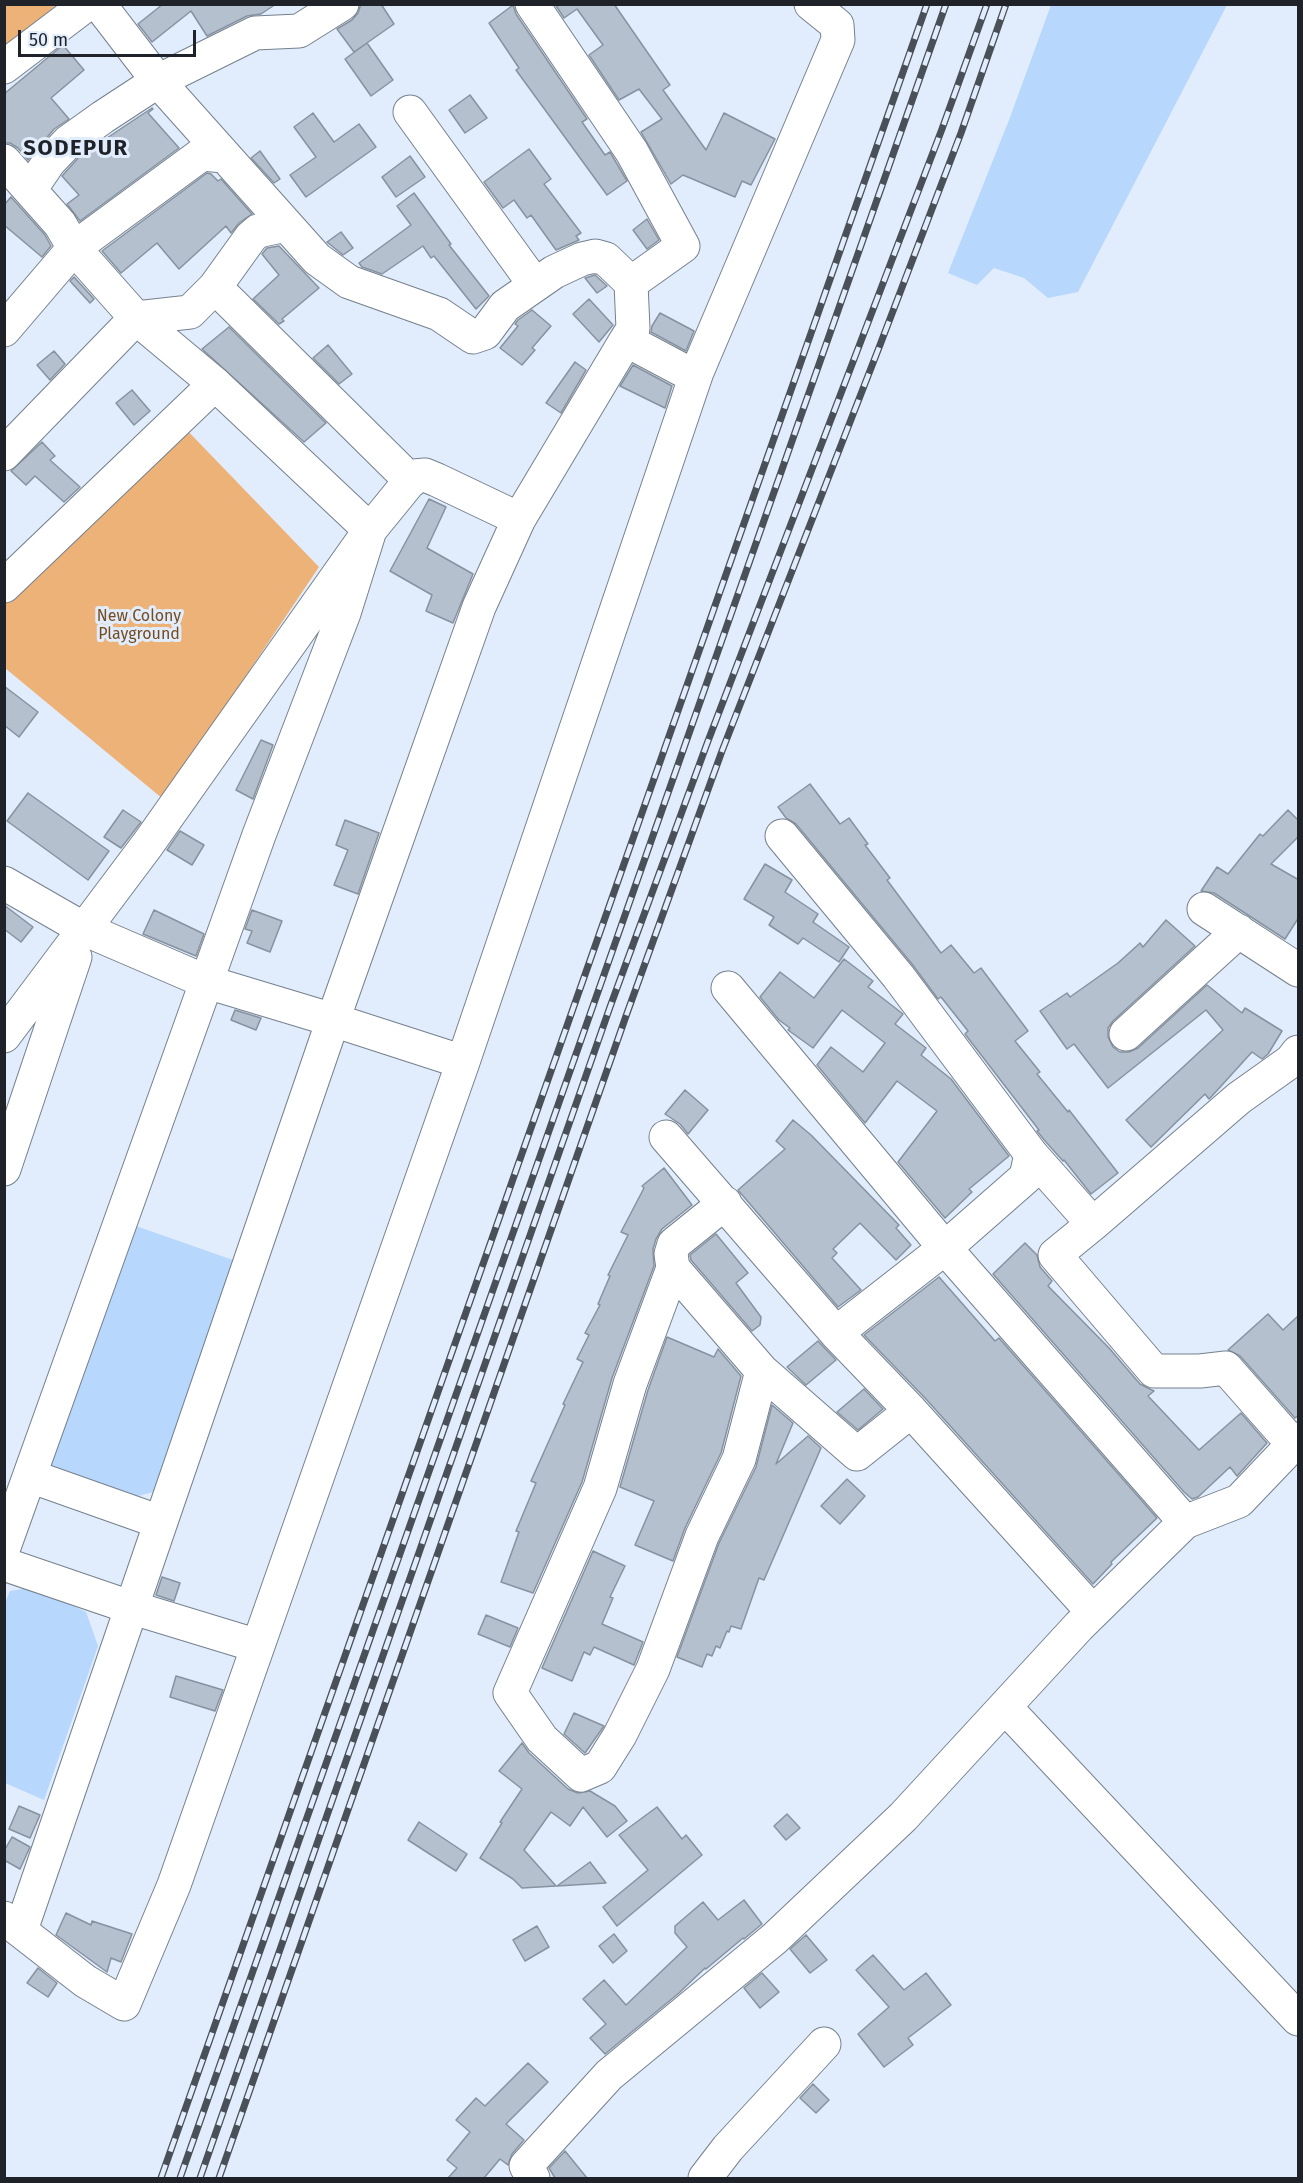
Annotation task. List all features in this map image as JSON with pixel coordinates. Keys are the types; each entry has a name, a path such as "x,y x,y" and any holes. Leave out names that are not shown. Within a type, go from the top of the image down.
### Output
{"street":[{"path":"4,67 87,4"},
{"path":"99,4 158,81 317,260 349,282 440,314 472,337 485,333 505,306 554,272 582,259 595,256 606,259 632,283 633,329 519,519 478,607 130,1607 13,1924 85,1981 124,2004 174,1885 258,1646 463,1062 697,372 838,40 837,25 811,4"},
{"path":"29,189 49,162 68,142 158,81 255,33 299,31 342,4"},
{"path":"532,4 632,152 683,246 632,283"},
{"path":"410,112 535,285"},
{"path":"4,330 74,248 202,154 224,156"},
{"path":"4,161 60,224 74,248 136,318 214,384 369,530"},
{"path":"4,454 136,318 190,312 215,287 251,237 258,231 286,225"},
{"path":"215,287 411,481"},
{"path":"626,340 688,373 697,372"},
{"path":"4,586 214,384"},
{"path":"4,1036 148,844 369,530 414,476 425,476 519,519"},
{"path":"4,1547 259,835 344,613 369,530"},
{"path":"782,836 898,976 1031,1154 1093,1224"},
{"path":"4,883 84,930 207,982 463,1062"},
{"path":"1204,909 1299,970"},
{"path":"4,1169 84,930"},
{"path":"1126,1034 1239,931"},
{"path":"728,988 945,1248 1185,1522"},
{"path":"524,2174 609,2075 774,1939 903,1817 1093,1612 1185,1522 1239,1501 1296,1442 1226,1368 1200,1371 1154,1371 1056,1255 1239,1098 1296,1061"},
{"path":"666,1137 836,1333 911,1411 1093,1612"},
{"path":"836,1333 945,1248 1026,1177 1031,1154"},
{"path":"725,1203 674,1244 671,1254 673,1268 630,1384 600,1488 510,1693 542,1739 581,1775 600,1767 620,1735 653,1669 702,1536 739,1459 762,1371"},
{"path":"673,1268 762,1371 856,1454 911,1411"},
{"path":"30,1476 160,1522"},
{"path":"4,1564 130,1607 258,1646"},
{"path":"1005,1707 1299,2019"},
{"path":"705,2178 728,2148 824,2044"}],"green space":[{"path":"5,5 56,5 5,50"},
{"name":"New Colony Playground","path":"182,425 319,567 163,799 5,668 5,591"}],"water":[{"path":"1051,5 1227,5 1078,292 1048,298 1024,278 994,268 977,285 948,273 1009,120"},
{"path":"133,1225 233,1260 153,1492 127,1499 47,1465"},
{"path":"34,1587 86,1612 98,1646 44,1800 5,1783 5,1603 10,1591"}],"building":[{"path":"163,4 276,4 261,14 247,16 207,36 191,11 152,42 138,24"},
{"path":"361,4 381,4 394,24 354,52 337,29 352,20"},
{"path":"555,4 614,4 670,85 663,90 706,150 724,113 775,139 751,185 742,181 735,197 683,175 671,184 641,132 662,119 639,89 619,100 589,55 603,45 577,9 564,18"},
{"path":"513,5 516,14 587,119 582,122 605,155 610,152 627,181 607,195 516,70 519,68 489,23"},
{"path":"367,43 393,80 371,96 345,59"},
{"path":"63,45 84,70 51,98 69,119 54,129 28,160 18,148 10,143 4,143 4,94"},
{"path":"470,95 487,118 465,133 449,110"},
{"path":"152,108 148,113 179,148 80,221 67,204 79,195 62,176 80,156"},
{"path":"313,113 334,142 359,124 376,147 306,197 290,175 316,157 294,127"},
{"path":"529,149 551,179 544,184 581,233 576,236 579,240 556,250 531,215 527,218 514,200 503,208 484,182"},
{"path":"260,151 280,179 274,183 251,158"},
{"path":"410,156 425,177 396,197 382,177"},
{"path":"207,173 218,181 221,179 252,214 239,223 231,233 226,226 179,269 157,243 121,273 102,251"},
{"path":"414,193 451,244 449,245 489,296 476,309 434,256 431,258 423,246 382,274 362,267 359,263 411,225 397,206"},
{"path":"11,197 45,235 51,246 42,257 4,225 4,205"},
{"path":"647,219 659,240 647,249 633,230"},
{"path":"341,232 353,248 343,255 327,242"},
{"path":"279,246 319,288 279,324 253,299 279,275 262,254 267,248"},
{"path":"595,275 607,286 597,293 585,278"},
{"path":"74,277 94,299 90,303 70,281"},
{"path":"589,299 613,325 599,342 573,314"},
{"path":"532,310 551,326 532,348 535,350 522,365 500,348 518,326 515,324 518,320"},
{"path":"660,313 694,331 686,351 651,332"},
{"path":"229,327 326,423 304,442 202,349"},
{"path":"328,345 352,374 339,384 313,358"},
{"path":"54,351 65,364 50,380 37,365"},
{"path":"575,362 586,370 561,413 546,403"},
{"path":"633,365 672,386 665,408 620,386"},
{"path":"132,390 150,411 134,425 116,403"},
{"path":"42,442 55,456 50,460 80,487 64,502 35,476 26,485 11,471"},
{"path":"429,499 446,507 427,548 473,574 453,623 426,611 432,595 390,571"},
{"path":"4,686 38,712 19,737 4,725"},
{"path":"261,740 273,745 253,799 236,790"},
{"path":"810,784 840,824 849,818 868,844 865,845 890,878 887,880 941,953 951,945 974,973 981,968 1028,1031 1015,1041 1040,1072 1037,1074 1068,1112 1069,1110 1118,1173 1091,1194 1037,1131 1039,1130 965,1034 968,1031 941,997 938,999 912,964 796,824 786,818 778,807"},
{"path":"28,793 109,851 88,880 7,821"},
{"path":"123,810 141,822 121,848 104,837"},
{"path":"1288,810 1299,821 1299,836 1271,864 1299,880 1299,917 1285,939 1214,893 1201,891 1217,867 1228,874 1260,834 1263,836"},
{"path":"345,820 379,833 358,894 334,885 348,850 336,845"},
{"path":"180,831 204,845 192,865 167,850"},
{"path":"765,864 792,880 785,892 818,914 813,922 849,947 839,962 803,938 798,944 769,925 774,917 744,899"},
{"path":"4,905 33,927 21,942 4,929"},
{"path":"154,910 204,934 196,956 143,934"},
{"path":"252,910 282,921 270,952 247,943 252,931 245,929"},
{"path":"1166,920 1195,946 1113,1021 1108,1028 1108,1037 1113,1047 1120,1052 1129,1052 1138,1048 1207,985 1242,1013 1245,1008 1282,1031 1268,1054 1262,1059 1252,1052 1209,1099 1205,1094 1151,1147 1126,1120 1223,1030 1206,1010 1108,1088 1074,1044 1067,1049 1040,1011 1067,993 1070,997 1118,963 1140,943 1143,947"},
{"path":"844,959 873,981 868,987 903,1014 895,1024 926,1048 921,1055 951,1079 1009,1156 969,1189 972,1192 945,1218 898,1162 937,1111 897,1081 865,1123 817,1065 831,1047 863,1072 885,1043 842,1010 813,1048 788,1030 790,1028 779,1020 760,997 780,972 814,998"},
{"path":"235,1010 261,1018 256,1030 231,1020"},
{"path":"685,1090 708,1110 688,1134 680,1124 665,1114"},
{"path":"793,1120 811,1135 899,1225 896,1228 911,1245 896,1260 860,1223 833,1249 837,1253 832,1258 861,1290 838,1307 738,1190 785,1149 776,1141"},
{"path":"664,1168 692,1205 662,1229 656,1239 653,1249 654,1266 612,1378 582,1482 533,1593 501,1582 519,1532 516,1531 536,1483 531,1481 583,1362 577,1359 589,1335 585,1333 600,1305 598,1304 610,1276 608,1275 628,1235 621,1232 644,1188 642,1186"},
{"path":"716,1234 748,1273 736,1283 761,1317 760,1325 752,1331 691,1260 690,1255"},
{"path":"1025,1243 1037,1255 1040,1267 1052,1281 1048,1286 1109,1348 1140,1384 1154,1391 1148,1396 1199,1450 1241,1413 1267,1443 1237,1476 1230,1467 1198,1497 1192,1499 1184,1492 993,1274"},
{"path":"939,1277 995,1341 999,1338 1157,1518 1111,1562 1112,1564 1093,1584 925,1398 864,1335"},
{"path":"1268,1314 1283,1330 1299,1315 1299,1415 1295,1418 1240,1356 1228,1350"},
{"path":"667,1337 714,1357 718,1349 741,1376 721,1453 685,1528 673,1561 635,1545 654,1501 620,1487 648,1390"},
{"path":"818,1341 836,1360 806,1385 787,1367"},
{"path":"864,1389 883,1409 858,1430 837,1412"},
{"path":"772,1405 793,1423 776,1464 808,1436 821,1448 764,1580 759,1578 741,1629 731,1626 720,1648 716,1646 712,1656 707,1654 702,1667 677,1657 719,1543 756,1467"},
{"path":"847,1479 865,1496 840,1524 821,1506"},
{"path":"593,1551 625,1566 610,1597 613,1598 602,1624 643,1642 634,1665 594,1647 590,1655 584,1652 572,1681 542,1668"},
{"path":"162,1577 180,1583 174,1601 156,1595"},
{"path":"486,1615 518,1628 510,1647 478,1634"},
{"path":"176,1676 223,1690 215,1711 170,1697"},
{"path":"574,1713 604,1726 585,1753 564,1734"},
{"path":"522,1743 529,1753 568,1789 578,1793 590,1791 615,1806 627,1821 607,1837 583,1807 570,1826 551,1812 524,1850 556,1886 522,1888 513,1879 480,1858 522,1789 499,1771"},
{"path":"19,1806 40,1815 30,1838 9,1829"},
{"path":"657,1807 682,1839 686,1835 702,1855 617,1926 603,1907 648,1870 619,1835"},
{"path":"787,1814 800,1828 786,1840 774,1826"},
{"path":"419,1822 467,1854 456,1871 408,1840"},
{"path":"12,1837 30,1847 20,1869 4,1860 4,1851"},
{"path":"590,1862 606,1883 557,1886"},
{"path":"744,1900 762,1924 705,1968 679,1993 605,2054 590,2038 606,2024 583,1999 604,1980 626,2005 687,1947 675,1933 675,1926 703,1902 718,1920"},
{"path":"66,1913 91,1925 92,1921 132,1934 121,1962 111,1958 107,1972 56,1935"},
{"path":"537,1926 549,1947 525,1961 513,1940"},
{"path":"614,1934 627,1951 613,1963 599,1946"},
{"path":"806,1935 827,1960 810,1973 790,1949"},
{"path":"873,1955 904,1990 926,1973 951,2005 908,2038 913,2045 884,2067 858,2034 889,2007 856,1970"},
{"path":"38,1968 57,1983 48,1997 27,1983"},
{"path":"762,1973 779,1992 760,2008 744,1988"},
{"path":"528,2063 548,2082 506,2124 524,2140 512,2154 508,2165 500,2159 484,2178 448,2178 457,2168 447,2160 470,2132 456,2120 476,2098 485,2106"},
{"path":"813,2084 829,2100 816,2113 800,2098"},
{"path":"565,2151 587,2178 555,2178 549,2168"}],"railway":[{"path":"161,2178 927,4"},
{"path":"180,2178 946,4"},
{"path":"200,2178 610,1007 708,741 942,129 987,4"},
{"path":"219,2178 626,1016 722,751 961,133 1006,4"}],"district":[{"name":"SODEPUR","path":"76,149"}]}
